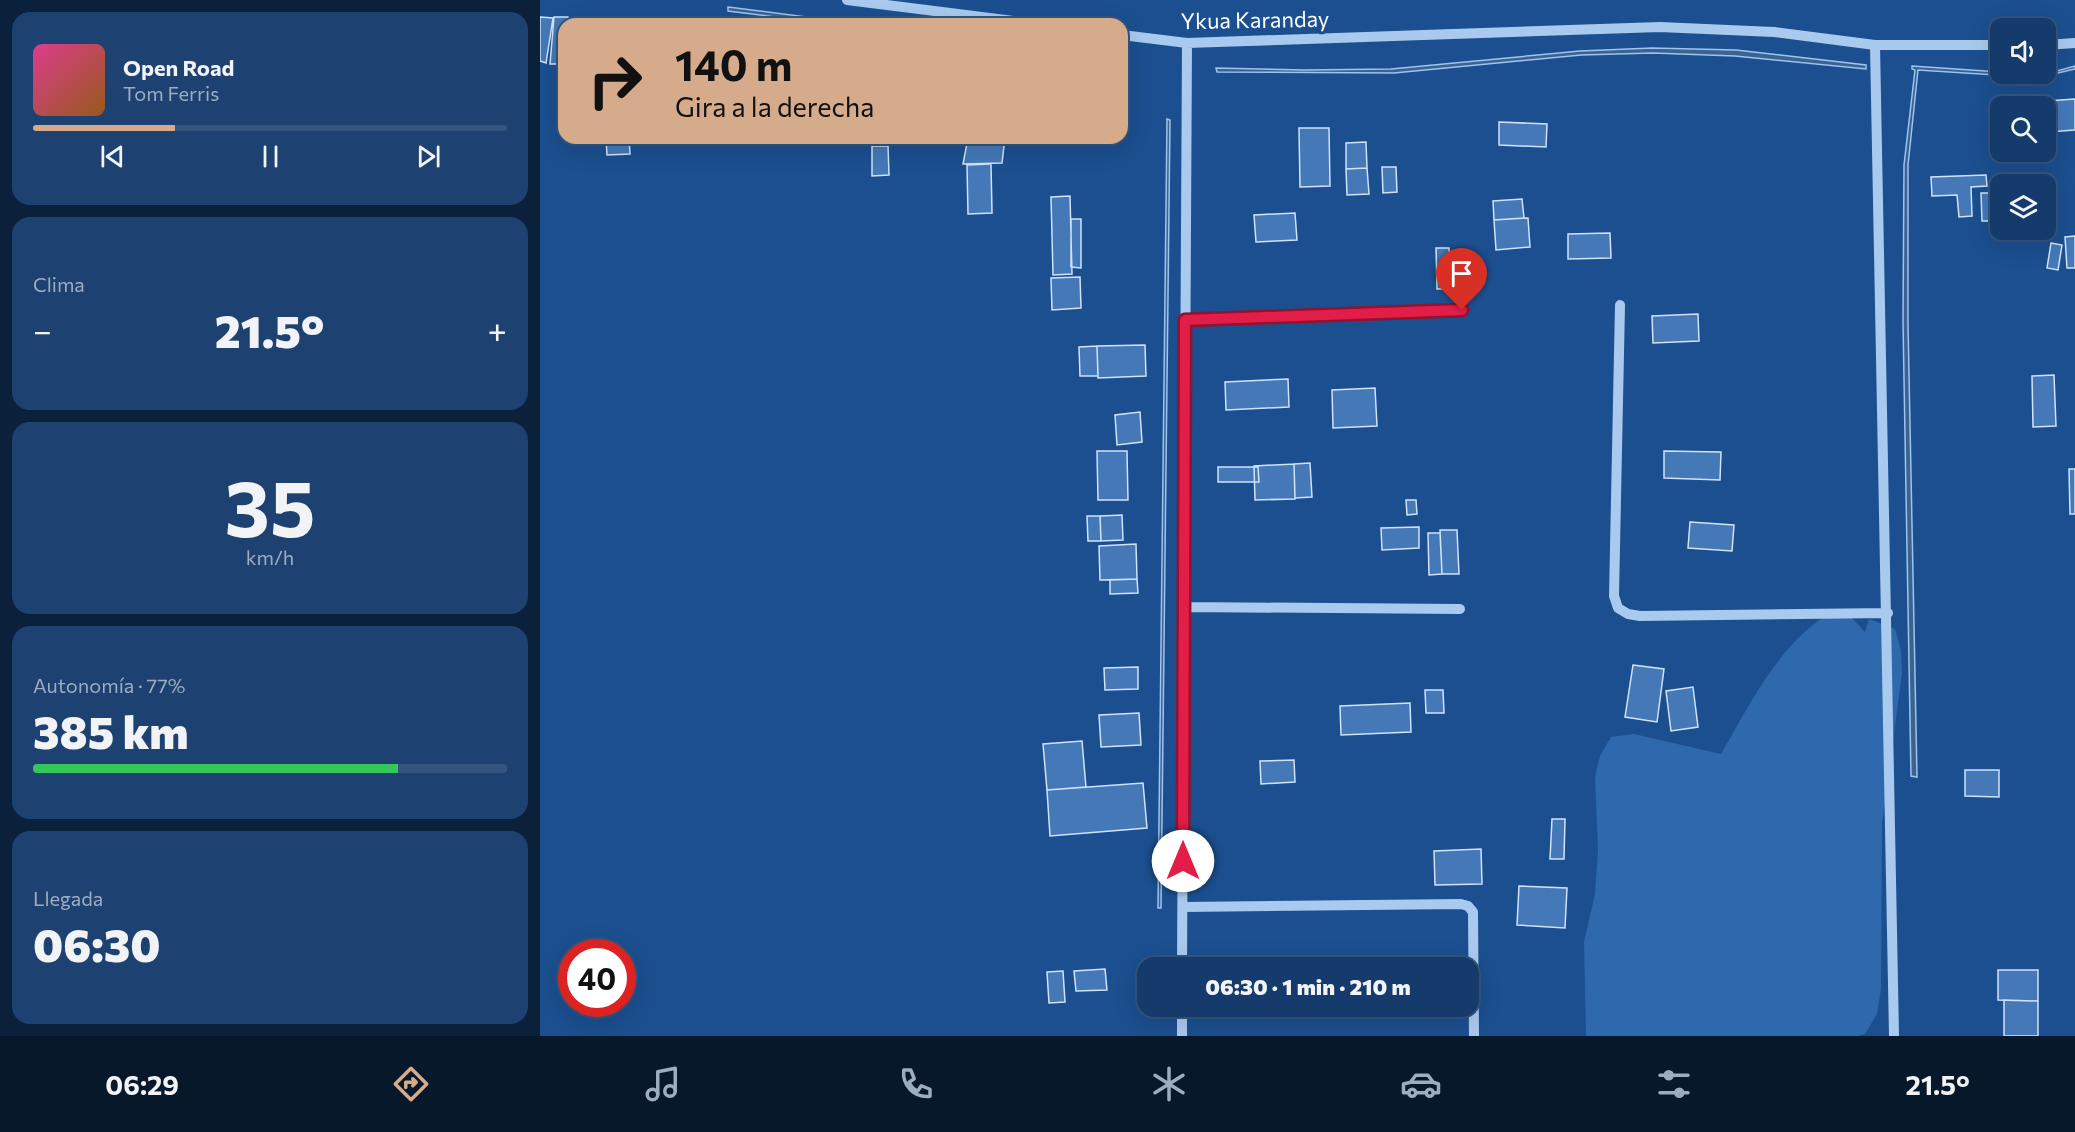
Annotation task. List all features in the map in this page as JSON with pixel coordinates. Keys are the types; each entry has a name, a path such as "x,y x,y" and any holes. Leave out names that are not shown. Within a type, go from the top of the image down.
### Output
{"street":[{"path":"847,0 990,18"},
{"name":"Ykua Karanday","path":"1128,36 1186,43 1660,27 1774,32 1875,45 1990,45"},
{"path":"1182,957 1186,43"},
{"path":"2056,44 2075,43"},
{"path":"1875,45 1894,1036"},
{"path":"1620,305 1614,596 1617,608 1628,614 1640,616 1887,613"},
{"path":"1185,320 1462,310"},
{"path":"1184,607 1460,609"},
{"path":"1182,907 1461,904 1468,906 1473,912 1474,1036"},
{"path":"1182,1017 1182,1036"}],"shaded area":[{"path":"728,7 814,18 783,18 728,11"},
{"path":"1652,48 1736,50 1866,65 1866,69 1735,56 1653,53 1581,55 1394,73 1217,72 1216,68 1391,69 1580,51"},
{"path":"1912,66 1990,71 1990,75 1918,70 1908,165 1908,323 1917,777 1911,776 1903,322 1904,165 1915,70"},
{"path":"2075,66 2075,69 2056,73 2056,71"},
{"path":"1167,119 1170,120 1161,908 1158,908"},
{"path":"1829,614 1849,615 1865,632 1869,619 1895,629 1901,650 1902,673 1882,824 1881,989 1877,1014 1865,1034 1858,1036 1586,1036 1584,942 1595,894 1598,849 1595,777 1600,756 1611,737 1634,734 1721,754 1755,696 1781,658 1811,626"}],"building":[{"path":"540,17 553,18 546,63 540,61"},
{"path":"554,17 568,17 558,18 558,64 550,64"},
{"path":"2075,99 2075,130 2056,131 2056,100"},
{"path":"1499,122 1547,124 1546,147 1499,145"},
{"path":"1299,128 1329,128 1330,186 1300,187"},
{"path":"1366,142 1367,168 1346,169 1346,143"},
{"path":"606,144 629,144 630,154 607,155"},
{"path":"967,144 1004,144 1002,163 963,164"},
{"path":"872,146 888,146 889,175 872,176"},
{"path":"991,164 992,213 968,214 967,165"},
{"path":"1382,167 1396,167 1397,192 1383,193"},
{"path":"1367,168 1369,194 1347,195 1346,169"},
{"path":"1986,175 1987,186 1971,187 1972,216 1959,217 1957,195 1932,196 1931,177"},
{"path":"1981,193 1990,193 1990,221 1982,221"},
{"path":"1070,196 1072,274 1053,275 1051,197"},
{"path":"1522,199 1524,218 1494,220 1493,201"},
{"path":"1295,213 1297,240 1256,242 1254,215"},
{"path":"1528,218 1530,247 1496,250 1494,220"},
{"path":"1071,219 1081,219 1081,268 1071,267"},
{"path":"1610,233 1611,258 1568,259 1568,234"},
{"path":"2075,236 2075,268 2067,268 2065,237"},
{"path":"2051,243 2062,245 2058,270 2047,268"},
{"path":"1436,248 1449,248 1450,278 1470,278 1470,289 1437,289"},
{"path":"1468,259 1469,274 1454,275 1453,260"},
{"path":"1080,277 1081,308 1052,310 1051,278"},
{"path":"1698,314 1699,341 1653,343 1652,316"},
{"path":"1145,345 1146,376 1098,378 1097,346"},
{"path":"1097,346 1098,376 1080,376 1079,347"},
{"path":"2054,375 2056,426 2033,427 2032,376"},
{"path":"1288,379 1289,407 1226,410 1225,382"},
{"path":"1375,388 1377,426 1333,428 1332,390"},
{"path":"1140,412 1142,442 1117,445 1115,415"},
{"path":"1097,451 1127,451 1128,500 1098,500"},
{"path":"1664,451 1721,452 1720,480 1664,478"},
{"path":"1310,463 1312,497 1295,498 1294,464"},
{"path":"1294,464 1295,499 1255,500 1254,466"},
{"path":"1218,467 1258,467 1259,482 1218,482"},
{"path":"2069,469 2075,469 2075,514 2070,514"},
{"path":"1406,500 1416,500 1417,514 1407,515"},
{"path":"1122,515 1123,540 1101,541 1100,516"},
{"path":"1087,516 1100,516 1101,541 1088,541"},
{"path":"1690,522 1734,525 1732,551 1688,548"},
{"path":"1419,527 1419,548 1382,550 1381,528"},
{"path":"1440,530 1457,530 1459,574 1442,574"},
{"path":"1428,533 1440,533 1442,574 1429,575"},
{"path":"1136,544 1137,579 1100,580 1099,546"},
{"path":"1137,579 1138,593 1110,594 1110,580"},
{"path":"1633,665 1664,669 1657,722 1625,717"},
{"path":"1138,667 1138,689 1105,690 1104,668"},
{"path":"1693,687 1698,727 1671,731 1666,691"},
{"path":"1425,690 1443,690 1444,713 1426,713"},
{"path":"1410,703 1411,732 1341,735 1340,706"},
{"path":"1139,713 1141,745 1101,747 1099,715"},
{"path":"1082,741 1086,787 1047,790 1043,744"},
{"path":"1294,760 1295,782 1261,784 1260,761"},
{"path":"1965,770 1999,770 1999,797 1965,796"},
{"path":"1143,783 1147,828 1050,836 1047,790"},
{"path":"1552,819 1565,819 1564,859 1550,859"},
{"path":"1481,849 1482,884 1435,885 1434,851"},
{"path":"1519,886 1567,888 1565,928 1517,925"},
{"path":"1105,969 1107,990 1076,991 1074,971"},
{"path":"1998,970 2038,970 2038,1001 1998,1000"},
{"path":"1063,971 1065,1002 1049,1003 1047,972"},
{"path":"2004,1000 2038,1001 2038,1036 2004,1036"}],"route":[{"path":"1183,861 1185,320 1462,310"}]}
